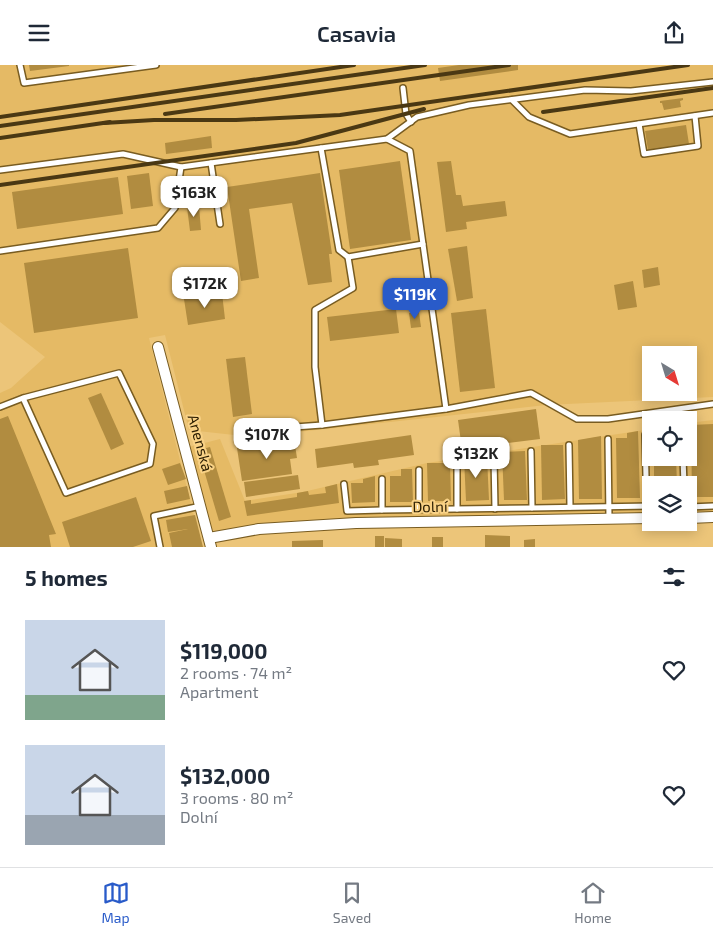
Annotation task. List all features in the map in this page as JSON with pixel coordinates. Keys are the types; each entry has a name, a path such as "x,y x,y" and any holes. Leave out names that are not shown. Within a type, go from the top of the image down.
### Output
{"street":[{"name":"Anenská","path":"158,347 210,543"},
{"path":"697,518 713,517"},
{"name":"Dolní","path":"210,543 259,529 356,523 642,518"}],"lane":[{"path":"20,65 24,83 156,65"},
{"path":"0,171 123,154 180,167 387,139 417,117 469,105 585,90 631,91 713,82"},
{"path":"402,88 406,114 411,122"},
{"path":"512,100 529,117 570,134 713,113"},
{"path":"639,124 644,155 698,146 695,116"},
{"path":"387,139 410,151 446,409"},
{"path":"321,148 340,250 348,257 353,288 315,310 315,367 322,425"},
{"path":"211,163 220,224"},
{"path":"0,251 158,228 175,208 180,167"},
{"path":"348,257 423,244"},
{"path":"0,407 23,398 120,373 153,444 150,464 66,493 23,398"},
{"path":"254,430 322,425 446,409 531,393 576,419 608,419 713,404"},
{"path":"608,439 609,519"},
{"path":"569,445 570,507"},
{"path":"532,451 532,508"},
{"path":"494,457 494,509"},
{"path":"457,461 457,509"},
{"path":"418,470 419,509"},
{"path":"382,479 382,510"},
{"path":"344,484 347,511 642,506"},
{"path":"697,506 713,505"},
{"path":"160,547 154,516 201,506"}],"shaded area":[{"path":"0,65 713,65 713,397 698,398 698,346 642,346 642,400 546,405 252,437 189,430 165,335 149,338 202,547 0,547 0,393 11,388 45,357 0,322"},
{"path":"713,420 713,515 697,516 697,476 642,476 642,517 204,531 181,449 220,439 245,501 303,492 427,463 642,430 642,466 697,466 697,422"}],"building":[{"path":"29,65 69,65 69,66 30,71"},
{"path":"459,65 518,65 518,70 440,81 438,68"},
{"path":"683,98 680,101 681,107 664,110 662,103 660,103 660,101"},
{"path":"686,125 689,144 648,150 645,131"},
{"path":"211,136 212,148 166,154 165,143"},
{"path":"400,161 411,240 350,249 339,170"},
{"path":"451,161 456,195 461,195 463,206 505,201 507,216 466,222 467,229 446,232 437,162"},
{"path":"149,173 153,206 131,209 127,176"},
{"path":"320,173 332,254 329,254 332,282 308,285 292,203 249,209 259,278 241,281 227,187"},
{"path":"118,177 123,214 17,229 12,192"},
{"path":"199,206 201,230 190,231 187,207"},
{"path":"467,246 473,298 457,301 448,249"},
{"path":"128,248 138,318 34,333 24,263"},
{"path":"658,267 660,285 644,288 642,270"},
{"path":"633,281 637,307 618,310 614,285"},
{"path":"416,289 418,304 408,305 406,290"},
{"path":"222,293 225,319 188,325 184,299"},
{"path":"396,309 399,333 330,341 327,317"},
{"path":"486,309 495,388 460,392 451,313"},
{"path":"419,312 421,327 411,328 409,313"},
{"path":"245,357 252,414 233,417 226,359"},
{"path":"101,393 124,444 111,450 88,398"},
{"path":"536,409 540,439 462,449 458,420"},
{"path":"8,416 56,534 49,535 51,547 0,547 0,419"},
{"path":"713,424 713,497 697,497 697,476 692,476 692,466 697,466 697,425"},
{"path":"638,431 640,498 617,498 616,438 627,438 627,433"},
{"path":"411,435 414,455 378,460 379,465 354,468 353,463 317,468 315,449"},
{"path":"601,436 602,499 579,499 578,440"},
{"path":"294,439 297,458 290,459 292,474 242,481 237,448"},
{"path":"541,445 563,445 565,499 542,500"},
{"path":"210,447 231,517 219,521 198,450"},
{"path":"525,451 527,500 504,500 502,452"},
{"path":"487,457 489,500 466,501 464,458"},
{"path":"180,463 186,479 168,485 162,469"},
{"path":"427,463 450,463 451,501 428,501"},
{"path":"654,466 676,466 677,476 654,476"},
{"path":"401,469 412,469 413,502 390,502 390,476 401,476"},
{"path":"298,475 300,489 246,497 244,482"},
{"path":"375,476 375,502 352,503 351,483 363,483 363,479"},
{"path":"337,484 339,503 247,516 244,501 251,500 251,504 297,497 297,493 308,491 309,495 326,493 325,487"},
{"path":"187,486 190,499 167,504 164,491"},
{"path":"136,497 151,541 133,547 70,547 62,522"},
{"path":"195,515 203,547 172,547 169,533 188,529 168,532 166,520"},
{"path":"485,535 510,536 510,547 485,547"},
{"path":"375,536 384,536 384,547 375,547"},
{"path":"432,537 443,537 443,547 432,547"},
{"path":"385,538 402,539 402,547 385,547"},
{"path":"535,539 535,547 524,547 524,540"},
{"path":"323,540 323,547 292,547 292,541"}],"railway":[{"path":"0,117 354,65"},
{"path":"0,126 425,65"},
{"path":"165,114 509,65"},
{"path":"104,123 340,115 688,65"},
{"path":"543,112 713,88"},
{"path":"0,185 296,143 424,109"},
{"path":"0,138 110,122"}]}
